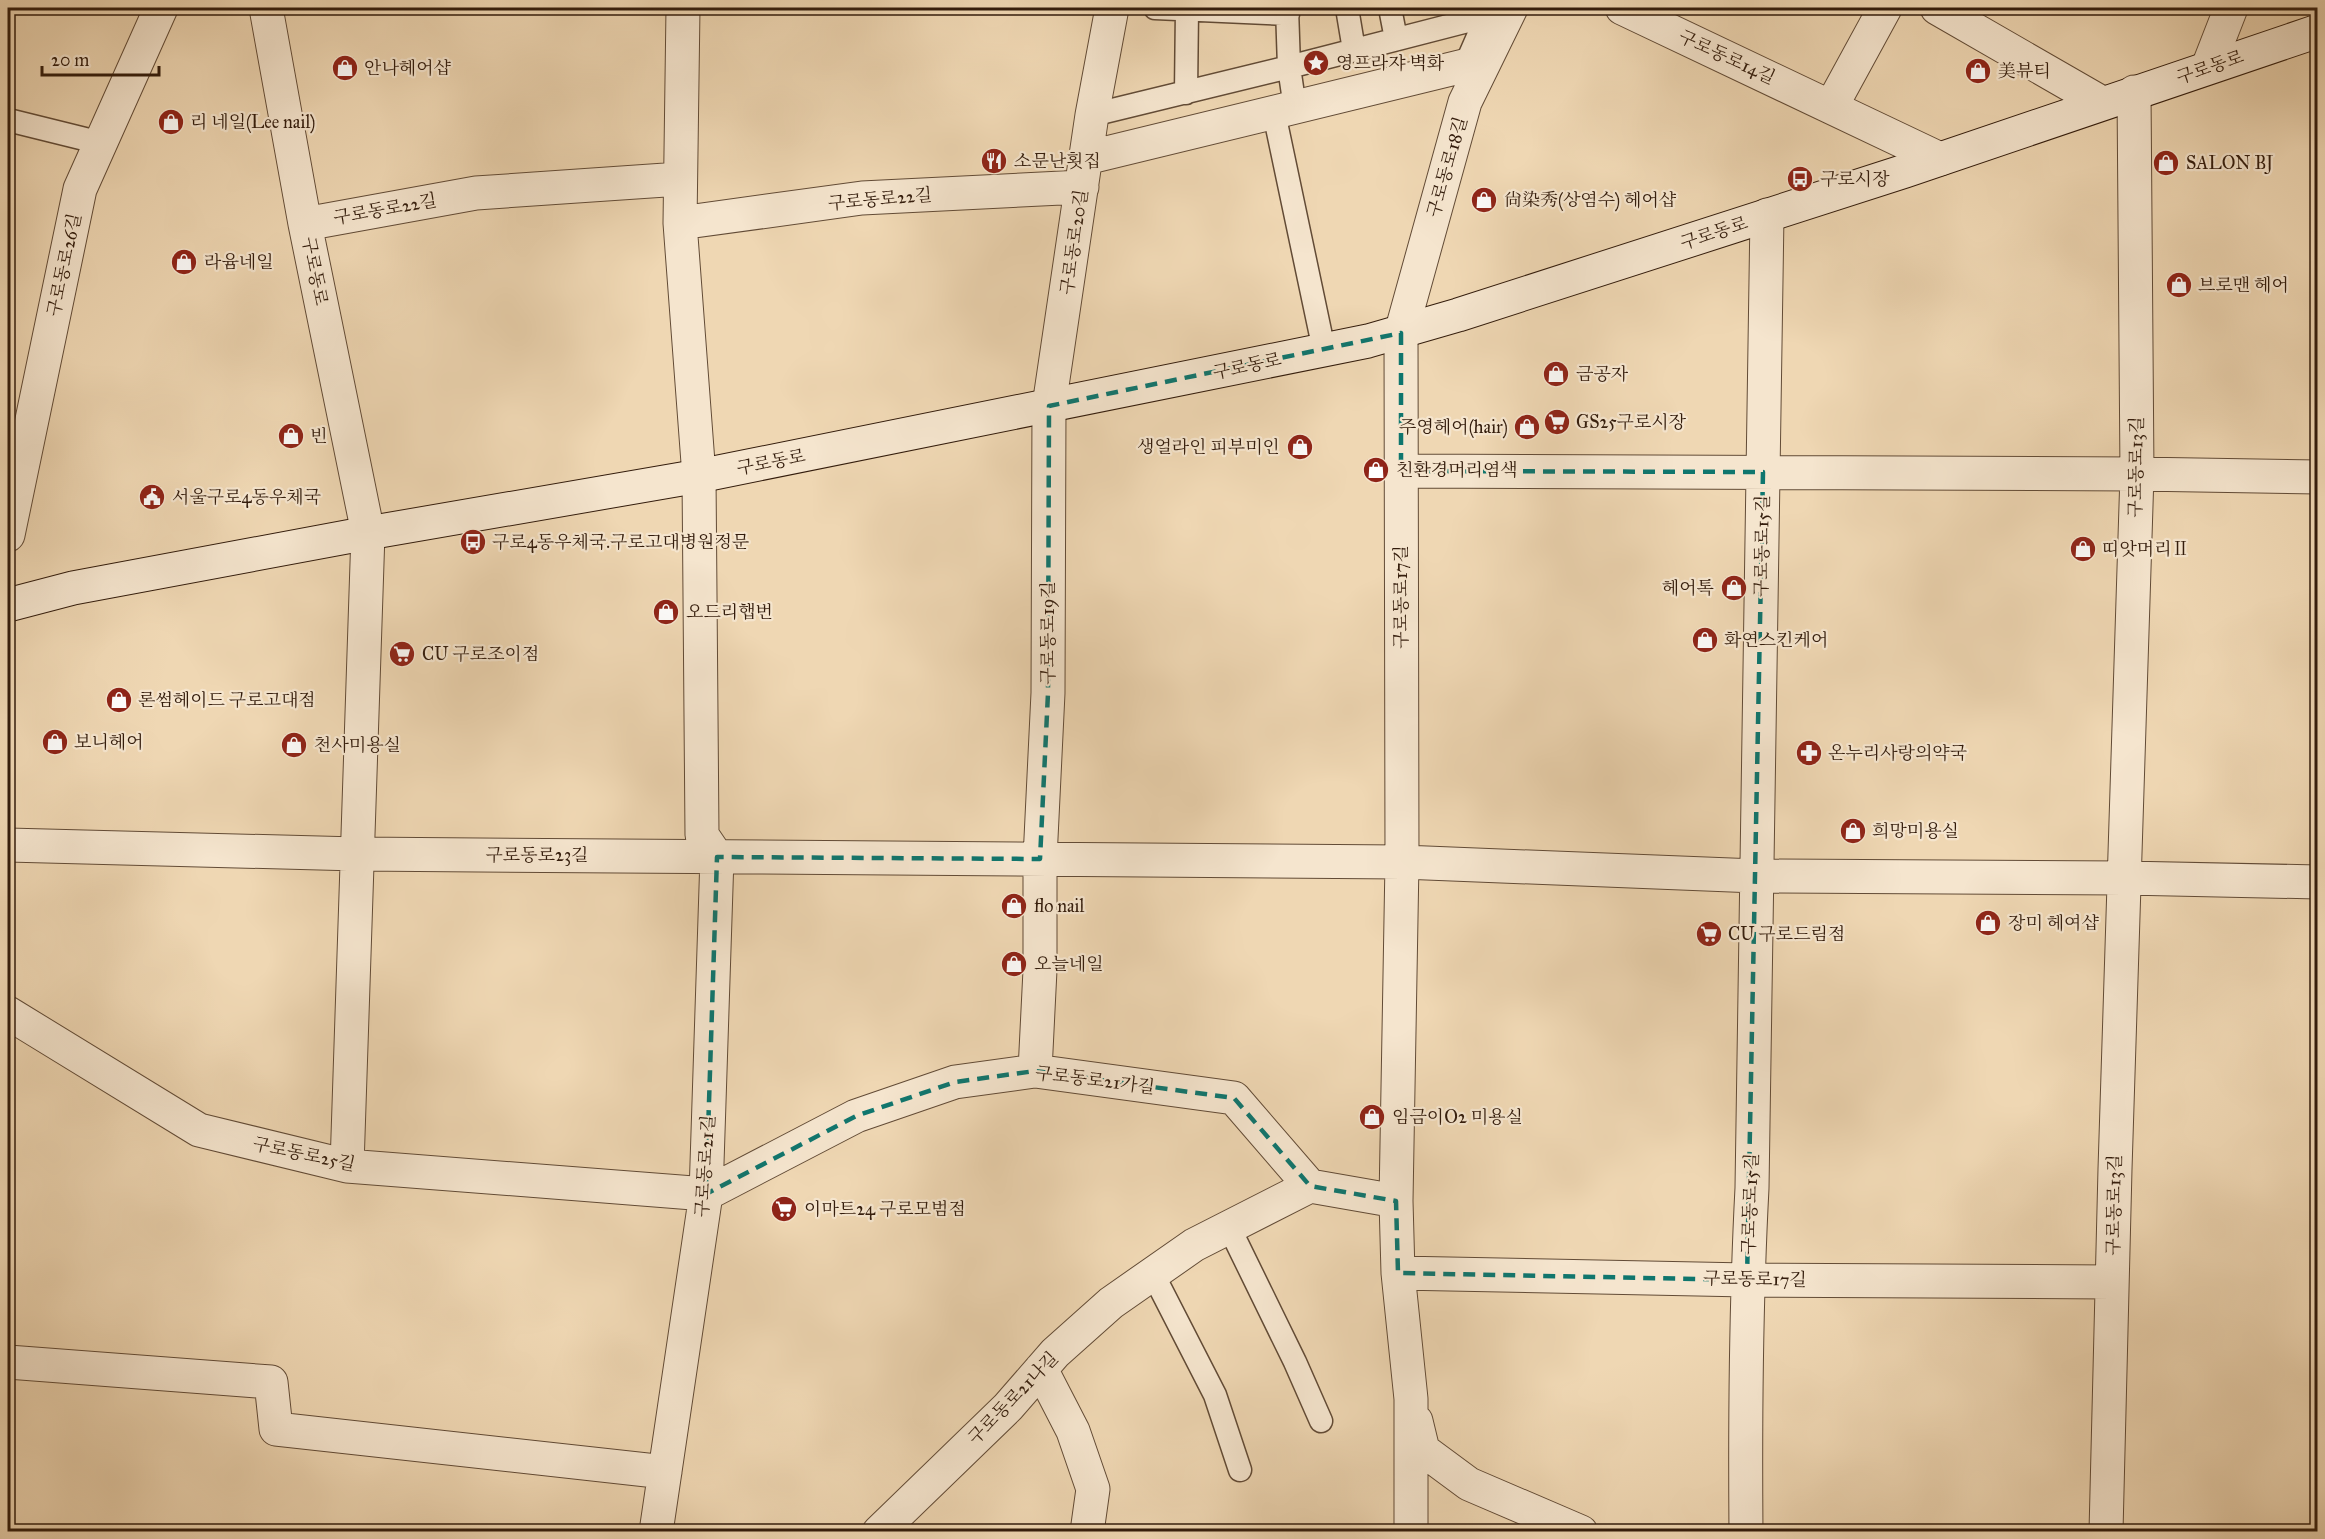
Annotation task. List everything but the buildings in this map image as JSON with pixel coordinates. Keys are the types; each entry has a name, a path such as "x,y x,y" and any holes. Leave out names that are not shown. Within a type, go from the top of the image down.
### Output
{"street":[{"name":"구로동로26길","path":"8,535 80,189 161,8"},
{"name":"구로동로","path":"266,8 305,224 368,533"},
{"path":"683,8 680,223 699,476 702,836 717,857 1402,862 1756,876 2125,878 2318,882"},
{"name":"구로동로20길","path":"1049,406 1092,115 1112,8"},
{"name":"구로동로14길","path":"1623,8 1940,159"},
{"path":"1831,106 1885,8"},
{"path":"1937,8 2102,104"},
{"path":"2208,67 2231,8"},
{"name":"구로동로18길","path":"1401,333 1475,63 1496,10"},
{"name":"구로동로","path":"8,605 73,588 368,533 699,476 1401,333 1940,159 2318,31"},
{"name":"구로동로22길","path":"680,223 861,198 1084,172 1284,110 1475,63"},
{"name":"구로동로13길","path":"2106,1532 2137,474 2134,92"},
{"name":"구로동로22길","path":"305,224 476,193 680,179"},
{"name":"구로동로15길","path":"1746,1532 1744,1422 1747,1280 1752,1188 1767,215"},
{"name":"구로동로17길","path":"1401,333 1402,862 1396,1201 1398,1274 1411,1399 1411,1532"},
{"name":"구로동로19길","path":"1035,1071 1040,970 1040,859 1048,693 1049,406"},
{"path":"1401,471 2137,474 2318,477"},
{"path":"347,1166 368,533"},
{"path":"8,845 357,854"},
{"name":"구로동로23길","path":"357,854 717,857"},
{"name":"구로동로21길","path":"656,1532 706,1194 717,857"},
{"name":"구로동로25길","path":"8,1013 199,1130 347,1166 706,1194"},
{"name":"구로동로21가길","path":"706,1194 856,1116 955,1082 1035,1071 1234,1098 1310,1186"},
{"path":"1310,1186 1396,1201"},
{"name":"구로동로21나길","path":"882,1531 1008,1407 1055,1353 1111,1303 1194,1245 1310,1186"},
{"name":"구로동로17길","path":"1398,1274 1747,1280 2112,1282"},
{"path":"8,1362 271,1382 276,1429 665,1472"},
{"path":"1041,1369 1073,1431 1093,1489 1087,1532"},
{"name":"구로동로17길","path":"1411,1399 1424,1450 1469,1484 1581,1532"}],"lane":[{"path":"1155,8 1287,11 1289,67 1284,110 1324,350"},
{"path":"1347,8 1354,50"},
{"path":"1390,8 1396,39"},
{"path":"1186,93 1187,9"},
{"path":"1092,115 1396,39 1459,15 1496,10"},
{"path":"8,120 101,143"},
{"path":"1229,1227 1321,1421"},
{"path":"1154,1274 1215,1395 1240,1470"}],"highlighted area":[{"path":"1401,333 1401,471 1763,472 1747,1280 1398,1273 1396,1201 1310,1186 1234,1098 1035,1071 955,1082 856,1116 706,1194 717,857 1040,859 1048,693 1049,406"}],"place":[{"name":"영프라쟈 벽화","path":"1316,63"},
{"name":"안나헤어샵","path":"345,68"},
{"name":"美뷰티","path":"1978,71"},
{"name":"리 네일(Lee nail)","path":"171,122"},
{"name":"소문난횟집","path":"994,161"},
{"name":"SALON BJ","path":"2166,163"},
{"name":"구로시장","path":"1800,179"},
{"name":"尙染秀(상염수) 헤어샵","path":"1484,200"},
{"name":"라윰네일","path":"184,262"},
{"name":"브로맨 헤어","path":"2179,285"},
{"name":"금공자","path":"1556,374"},
{"name":"GS25구로시장","path":"1557,422"},
{"name":"주영헤어(hair)","path":"1527,427"},
{"name":"빈","path":"291,436"},
{"name":"생얼라인 피부미인","path":"1300,447"},
{"name":"친환경머리염색","path":"1376,470"},
{"name":"서울구로4동우체국","path":"152,497"},
{"name":"구로4동우체국.구로고대병원정문","path":"473,542"},
{"name":"띠앗머리Ⅱ","path":"2083,549"},
{"name":"헤어톡","path":"1734,588"},
{"name":"오드리햅번","path":"666,612"},
{"name":"화연스킨케어","path":"1705,640"},
{"name":"CU 구로조이점","path":"402,654"},
{"name":"론썸헤이드 구로고대점","path":"119,700"},
{"name":"보니헤어","path":"55,742"},
{"name":"천사미용실","path":"294,745"},
{"name":"온누리사랑의약국","path":"1809,753"},
{"name":"희망미용실","path":"1853,831"},
{"name":"flo nail","path":"1014,906"},
{"name":"장미 헤여샵","path":"1988,923"},
{"name":"CU 구로드림점","path":"1709,934"},
{"name":"오늘네일","path":"1014,964"},
{"name":"임금이O2 미용실","path":"1372,1117"},
{"name":"이마트24 구로모범점","path":"784,1209"}]}
